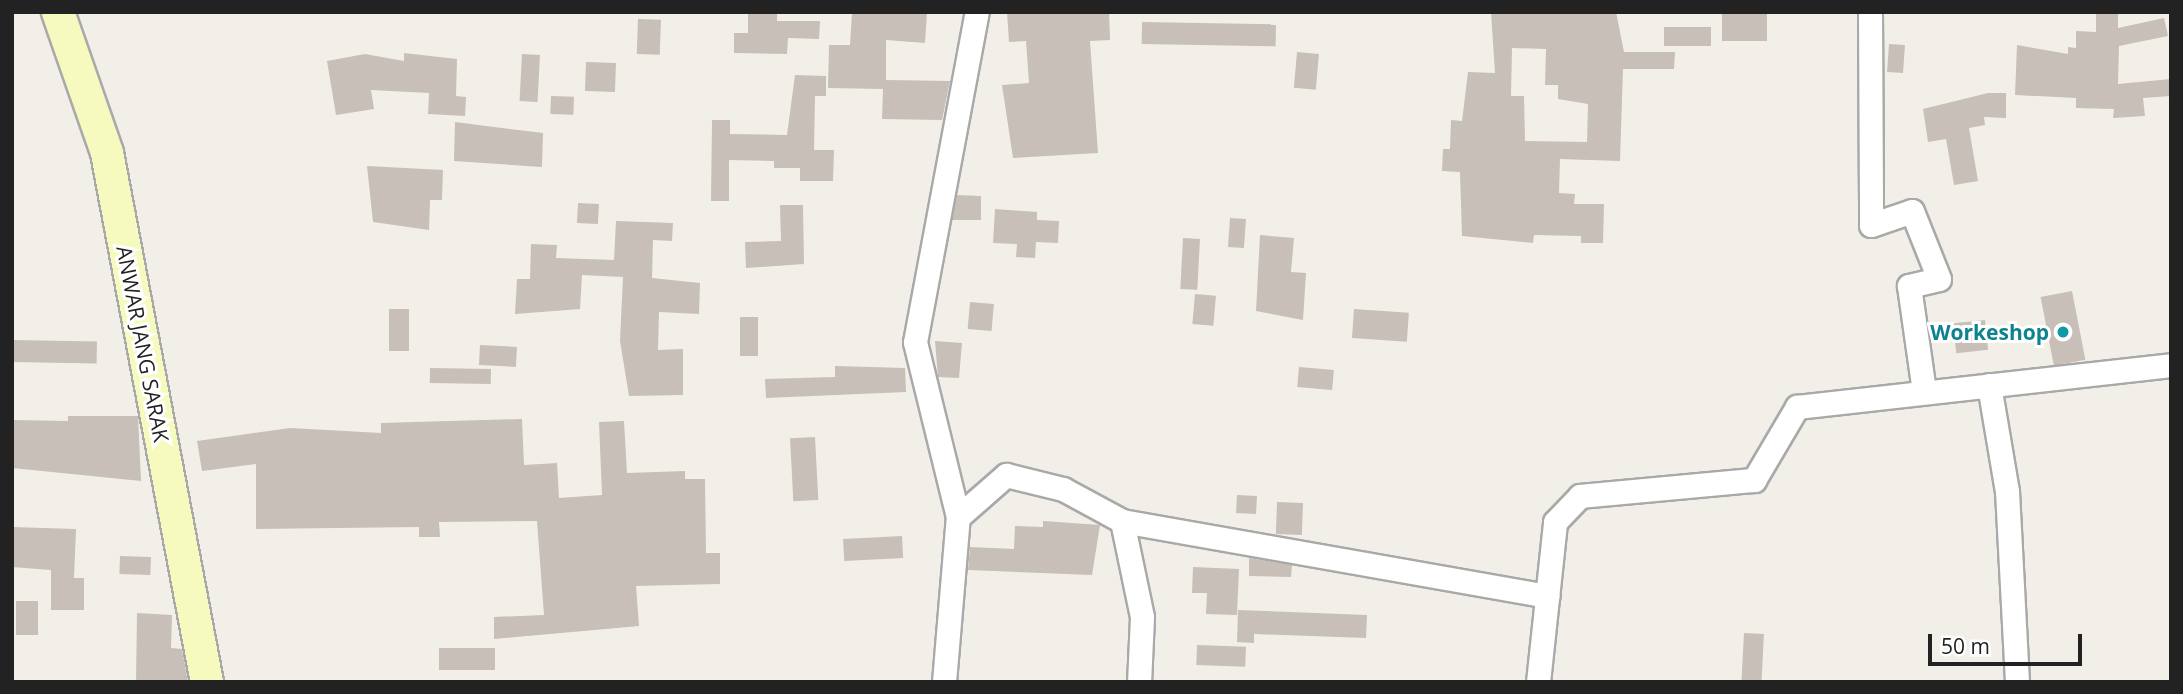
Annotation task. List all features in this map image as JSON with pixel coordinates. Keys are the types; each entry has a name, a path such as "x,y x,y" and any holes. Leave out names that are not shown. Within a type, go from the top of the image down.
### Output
{"main road":[{"name":"ANWAR JANG SARAK","path":"58,12 107,153 207,682"}],"street":[{"path":"944,682 958,516 915,342 977,12"},
{"path":"1870,12 1871,225 1912,211 1939,279 1909,286 1924,391"},
{"path":"1538,682 1555,522 1580,496 1754,480 1797,407 2171,365"},
{"path":"1989,385 2007,491 2017,682"},
{"path":"958,516 1006,475 1063,489 1122,521 1547,596"},
{"path":"1122,521 1142,617 1139,682"}],"building":[{"path":"748,12 777,12 777,21 820,21 819,39 788,38 787,54 734,53 734,33 748,33"},
{"path":"852,12 927,12 925,43 886,40 886,80 950,81 942,120 882,119 883,89 828,88 829,45 850,45"},
{"path":"1007,12 1109,12 1110,40 1090,41 1098,153 1013,158 1002,85 1029,83 1026,41 1009,42"},
{"path":"1491,12 1616,12 1624,52 1675,52 1674,69 1623,69 1620,161 1560,159 1559,193 1575,194 1574,204 1604,204 1603,243 1581,243 1581,236 1534,235 1533,243 1462,236 1460,172 1442,171 1443,149 1450,149 1451,120 1462,121 1468,72 1495,73","holes":["1512,48 1546,49 1545,85 1558,85 1558,99 1588,104 1587,142 1525,141 1524,96 1511,96"]},
{"path":"1722,12 1767,12 1767,41 1722,41"},
{"path":"2096,12 2118,12 2118,28 2164,18 2168,36 2119,46 2118,84 2171,79 2171,96 2143,98 2145,116 2113,118 2114,109 2076,108 2076,98 2015,95 2017,45 2068,54 2068,47 2076,48 2076,31 2096,32"},
{"path":"638,19 661,20 660,55 637,54"},
{"path":"1142,22 1276,24 1276,46 1142,44"},
{"path":"1664,27 1711,27 1711,46 1664,46"},
{"path":"1889,44 1905,45 1903,73 1887,72"},
{"path":"1297,52 1319,54 1316,90 1294,88"},
{"path":"404,53 457,59 456,96 466,97 465,116 428,114 429,93 371,90 374,109 336,115 327,61 365,54 404,61"},
{"path":"522,54 540,55 538,102 520,101"},
{"path":"586,62 616,63 615,92 585,91"},
{"path":"795,75 826,76 826,96 815,96 814,150 834,150 833,181 800,181 800,168 774,168 774,161 729,160 729,201 711,201 712,120 730,120 730,134 787,135"},
{"path":"1988,93 2006,93 2006,118 1984,117 1985,125 1969,128 1978,181 1954,185 1946,139 1928,142 1923,109"},
{"path":"551,96 574,97 573,115 550,114"},
{"path":"455,122 543,133 542,167 454,161"},
{"path":"367,166 443,170 442,200 430,200 429,230 373,222"},
{"path":"957,195 981,196 981,220 952,220"},
{"path":"578,203 599,204 598,224 577,223"},
{"path":"780,205 803,205 804,264 746,268 745,242 781,241"},
{"path":"995,209 1037,212 1037,220 1059,221 1058,243 1036,242 1035,258 1016,257 1017,244 993,243"},
{"path":"1230,218 1246,219 1244,248 1228,247"},
{"path":"616,221 673,223 672,241 653,240 652,278 700,283 699,314 659,312 658,350 683,349 683,395 629,396 620,341 623,277 582,275 580,309 515,314 517,279 530,279 531,244 557,245 556,258 614,260"},
{"path":"1260,235 1294,238 1291,272 1306,273 1303,320 1256,311"},
{"path":"1183,238 1200,239 1197,290 1180,289"},
{"name":"Workeshop","path":"2072,291 2085,360 2054,366 2041,297"},
{"path":"1195,294 1216,296 1213,326 1192,324"},
{"path":"970,302 994,304 992,331 968,329"},
{"path":"389,309 409,309 409,351 389,351"},
{"path":"1354,309 1409,313 1407,342 1352,338"},
{"path":"740,317 758,317 758,356 740,356"},
{"path":"1985,320 1988,350 1956,353 1953,323"},
{"path":"12,340 97,341 97,363 12,362"},
{"path":"935,341 962,343 959,378 938,377"},
{"path":"480,345 517,347 516,367 479,365"},
{"path":"835,366 905,368 906,392 766,398 765,379 835,377"},
{"path":"1299,367 1334,370 1332,390 1297,387"},
{"path":"430,368 491,369 491,384 430,383"},
{"path":"68,416 138,416 141,481 12,468 13,420 68,421"},
{"path":"522,419 524,465 557,463 559,498 602,495 599,422 624,421 627,473 685,471 685,479 705,479 706,553 720,553 720,584 636,586 639,626 494,639 494,617 544,615 537,521 439,522 440,537 419,537 419,527 256,529 256,464 202,471 197,441 290,428 381,433 381,423"},
{"path":"815,437 818,500 793,501 790,438"},
{"path":"1237,495 1257,496 1256,514 1236,513"},
{"path":"1277,502 1303,503 1302,535 1276,534"},
{"path":"1043,521 1100,525 1092,575 968,570 970,547 1014,549 1015,526 1043,527"},
{"path":"12,527 76,529 74,578 84,578 84,610 51,610 51,570 12,567"},
{"path":"902,536 903,558 844,561 843,539"},
{"path":"120,556 151,557 150,575 119,574"},
{"path":"1249,558 1292,565 1291,577 1249,576"},
{"path":"1193,567 1239,569 1237,615 1206,614 1207,593 1192,593"},
{"path":"16,601 38,601 38,635 16,635"},
{"path":"1238,610 1367,615 1366,638 1254,634 1254,643 1237,642"},
{"path":"137,613 172,615 171,648 182,649 188,682 136,682"},
{"path":"1744,633 1764,634 1761,682 1741,682"},
{"path":"1197,645 1246,647 1245,667 1196,665"},
{"path":"439,648 495,648 495,670 439,670"}],"place":[{"name":"Workeshop","path":"2063,332"}]}
